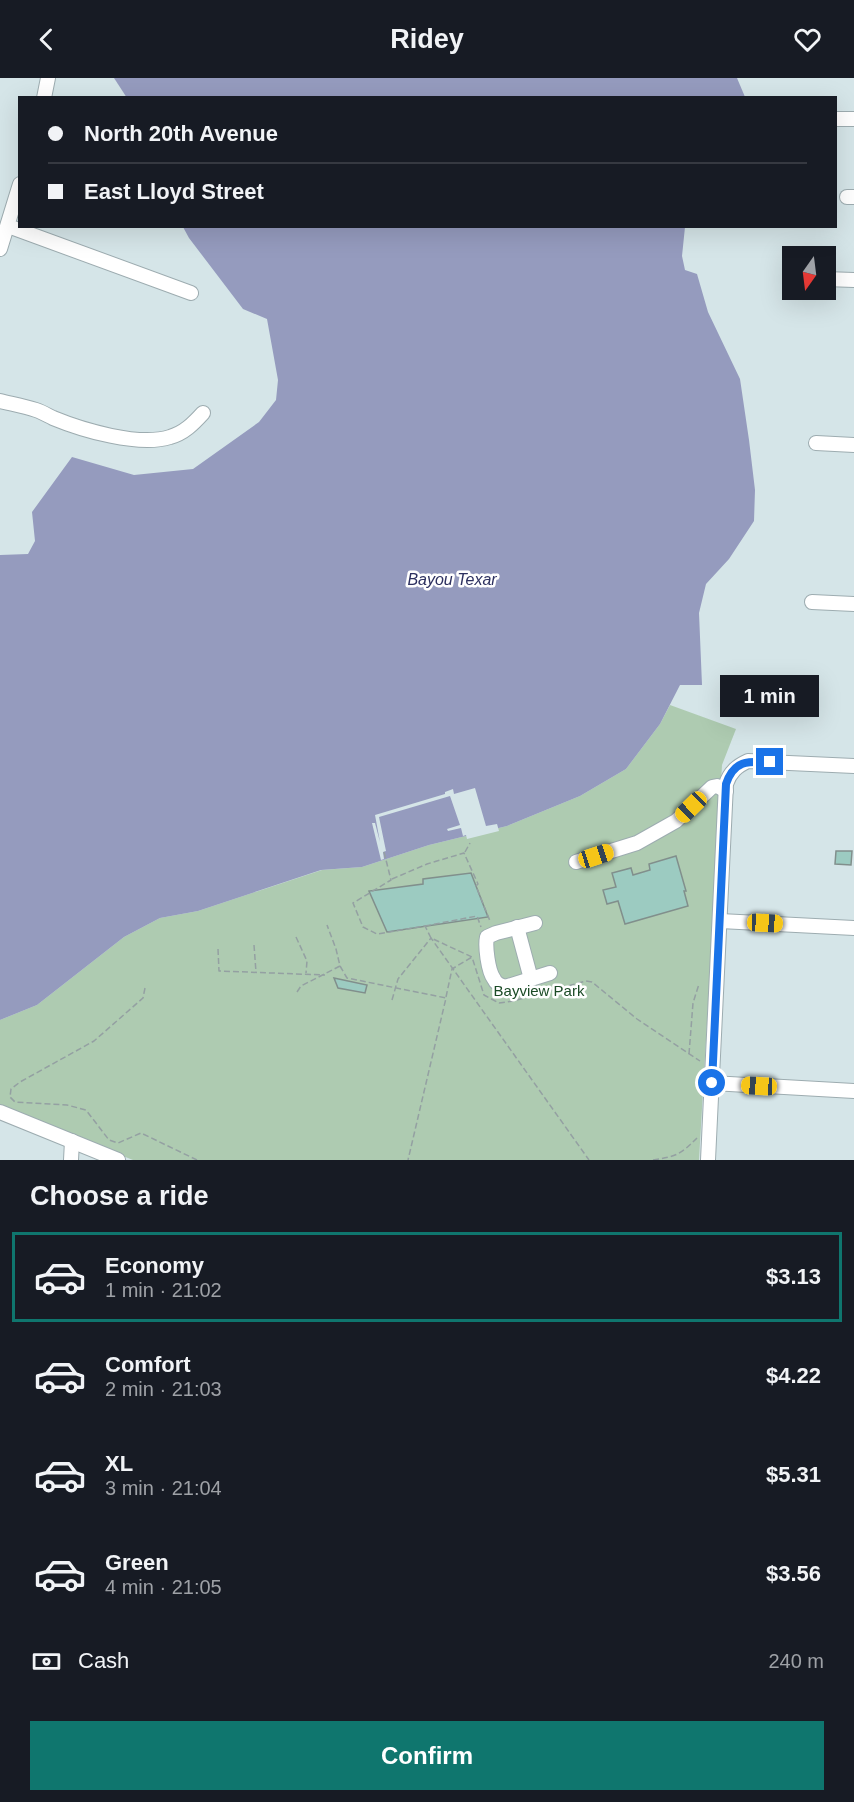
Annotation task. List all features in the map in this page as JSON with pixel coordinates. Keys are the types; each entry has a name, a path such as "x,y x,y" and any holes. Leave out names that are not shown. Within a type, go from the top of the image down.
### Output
{"street":[{"path":"44,96 48,78"},
{"path":"837,119 854,120"},
{"path":"0,249 18,190"},
{"path":"5,227 191,293"},
{"path":"836,279 854,280"},
{"path":"0,401 38,411 92,431 142,440 167,438 181,433 203,413"},
{"path":"816,443 854,445"},
{"path":"812,602 854,604"},
{"path":"708,1160 726,791 729,776 734,769 748,761 854,766"},
{"path":"576,862 637,843 676,821 712,786 722,787 726,791"},
{"path":"720,921 854,928"},
{"path":"535,923 487,937 485,944 492,978 499,985 506,987 550,973"},
{"path":"517,927 531,979"},
{"path":"712,1083 854,1091"},
{"path":"0,1112 118,1160"},
{"path":"71,1160 72,1141"}],"path":[{"path":"470,843 464,853 427,864 392,880 353,903 363,927 377,934 477,916 482,931"},
{"path":"384,852 392,880"},
{"path":"464,853 478,884 476,886 492,925"},
{"path":"327,925 340,966 347,978 446,998"},
{"path":"425,926 452,969 589,1160"},
{"path":"296,937 307,961 306,974"},
{"path":"431,938 472,957 484,995 499,1003 586,981 592,982 637,1019 689,1055 703,1063 713,1063"},
{"path":"392,1000 398,979 431,938"},
{"path":"254,945 256,972"},
{"path":"218,949 219,971 325,975"},
{"path":"408,1160 452,969 472,957"},
{"path":"297,993 301,986 340,966"},
{"path":"689,1055 693,1003 699,984"},
{"path":"145,988 143,998 94,1041 20,1082 11,1089 10,1097 15,1102 67,1105 86,1110 109,1140 118,1143 141,1133 197,1160"},
{"path":"653,1160 676,1156 700,1135"}],"green space":[{"name":"Bayview Park","path":"670,705 736,729 722,765 699,1160 133,1160 0,1107 0,1020 37,1005 124,937 160,918 198,911 322,870 362,867 429,845 507,826 580,796 626,769 660,724"}],"water":[{"path":"114,78 737,78 745,96 126,96"},
{"name":"Bayou Texar","path":"184,228 685,228 682,256 685,270 697,274 708,312 740,379 755,490 754,521 729,559 706,584 699,613 702,685 680,685 660,724 626,769 580,796 507,826 429,845 362,867 321,870 198,911 160,918 124,937 37,1005 0,1020 0,555 28,554 35,541 32,512 72,457 134,475 193,469 259,422 276,400 278,380 267,319 243,309"}],"pier":[{"path":"475,788 486,826 497,824 499,831 467,839 466,835 463,836 461,828 448,831 447,829 460,825 450,796 379,817 386,851 383,852 384,859 381,860 372,823 375,823 380,842 375,815 445,794 453,789 454,794"}],"building":[{"path":"836,851 852,851 851,865 835,864"},
{"path":"676,856 688,906 625,924 618,901 607,904 603,890 616,887 612,873 631,868 633,875 650,870 649,864"},
{"path":"471,873 488,917 387,932 369,891 423,884 423,879"},
{"path":"334,978 367,985 365,993 338,988"}],"route":[{"path":"712,1083 726,784 729,776 740,764 748,761 770,762"}]}
